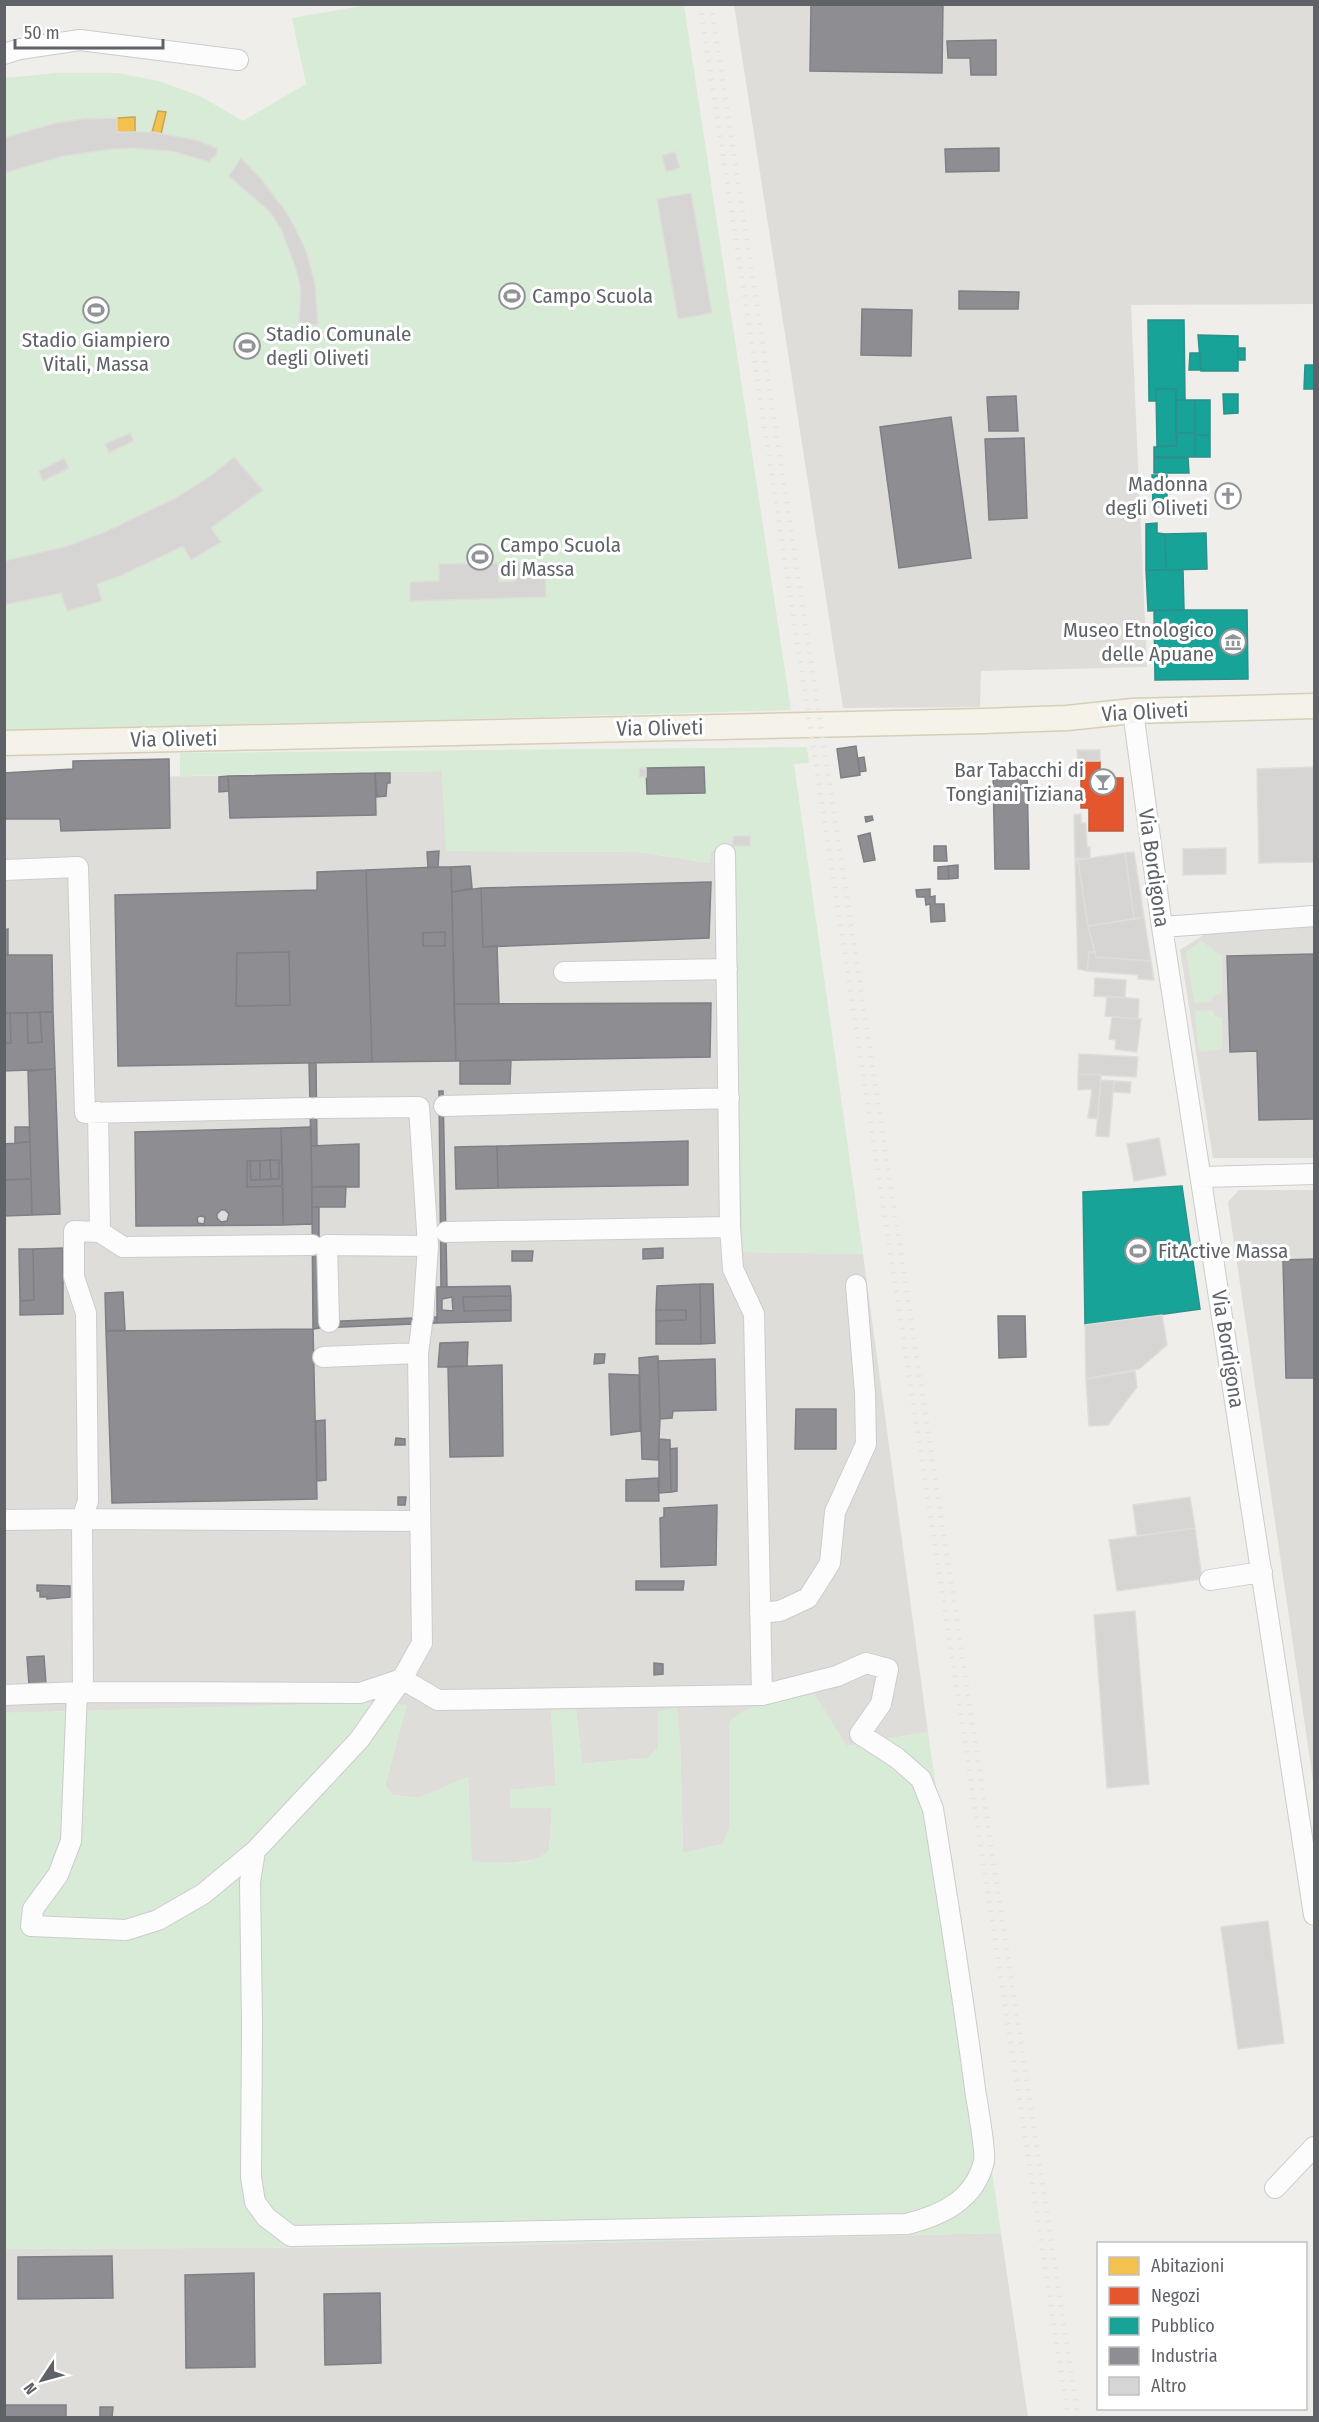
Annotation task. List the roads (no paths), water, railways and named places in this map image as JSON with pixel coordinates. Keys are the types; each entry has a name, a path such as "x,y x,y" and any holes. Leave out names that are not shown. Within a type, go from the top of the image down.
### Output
{"main road":[{"name":"Via Oliveti","path":"4,743 984,721 1067,718 1133,711 1314,706"}],"street":[{"path":"4,54 20,49 80,40 238,60"},
{"name":"Via Bordigona","path":"1133,711 1162,927 1314,1915"},
{"path":"725,854 730,1227 734,1269 754,1314 762,1695"},
{"path":"4,870 78,867 85,1113 729,1098"},
{"path":"1162,927 1314,916"},
{"path":"564,972 727,969"},
{"path":"434,1106 435,1235 418,1353 422,1643 402,1679 359,1740 255,1851 203,1894 158,1920 126,1930 31,1926 33,1910 58,1875 71,1841 80,1692 82,1519 88,1501 86,1313 74,1277 74,1231 100,1232 123,1247 319,1245 435,1235 730,1227"},
{"path":"98,1112 100,1232"},
{"path":"1202,1177 1314,1174"},
{"path":"319,1245 329,1325 326,1356 418,1353"},
{"path":"760,1612 780,1611 808,1598 830,1563 835,1512 866,1444 865,1393 856,1285"},
{"path":"4,1520 420,1521"},
{"path":"1210,1580 1262,1572"},
{"path":"4,1695 80,1692 360,1693 402,1679 438,1700 762,1695 837,1676 866,1663 888,1669 882,1704 860,1734 897,1758 921,1779 933,1809 965,2011 985,2160 974,2184 961,2202 933,2217 908,2224 291,2236 266,2217 255,2202 251,2177 250,1882 255,1851"},
{"path":"1275,2188 1314,2147"}],"railway":[{"path":"700,4 1068,2418"},
{"path":"711,4 1078,2418"}],"place":[{"name":"Campo Scuola","path":"512,296"},
{"name":"Stadio Giampiero Vitali, Massa","path":"96,310"},
{"name":"Stadio Comunale degli Oliveti","path":"247,346"},
{"name":"Madonna degli Oliveti","path":"1228,496"},
{"name":"Campo Scuola di Massa","path":"480,557"},
{"name":"Museo Etnologico delle Apuane","path":"1233,642"},
{"name":"Bar Tabacchi di Tongiani Tiziana","path":"1103,782"},
{"name":"FitActive Massa","path":"1138,1251"}]}
